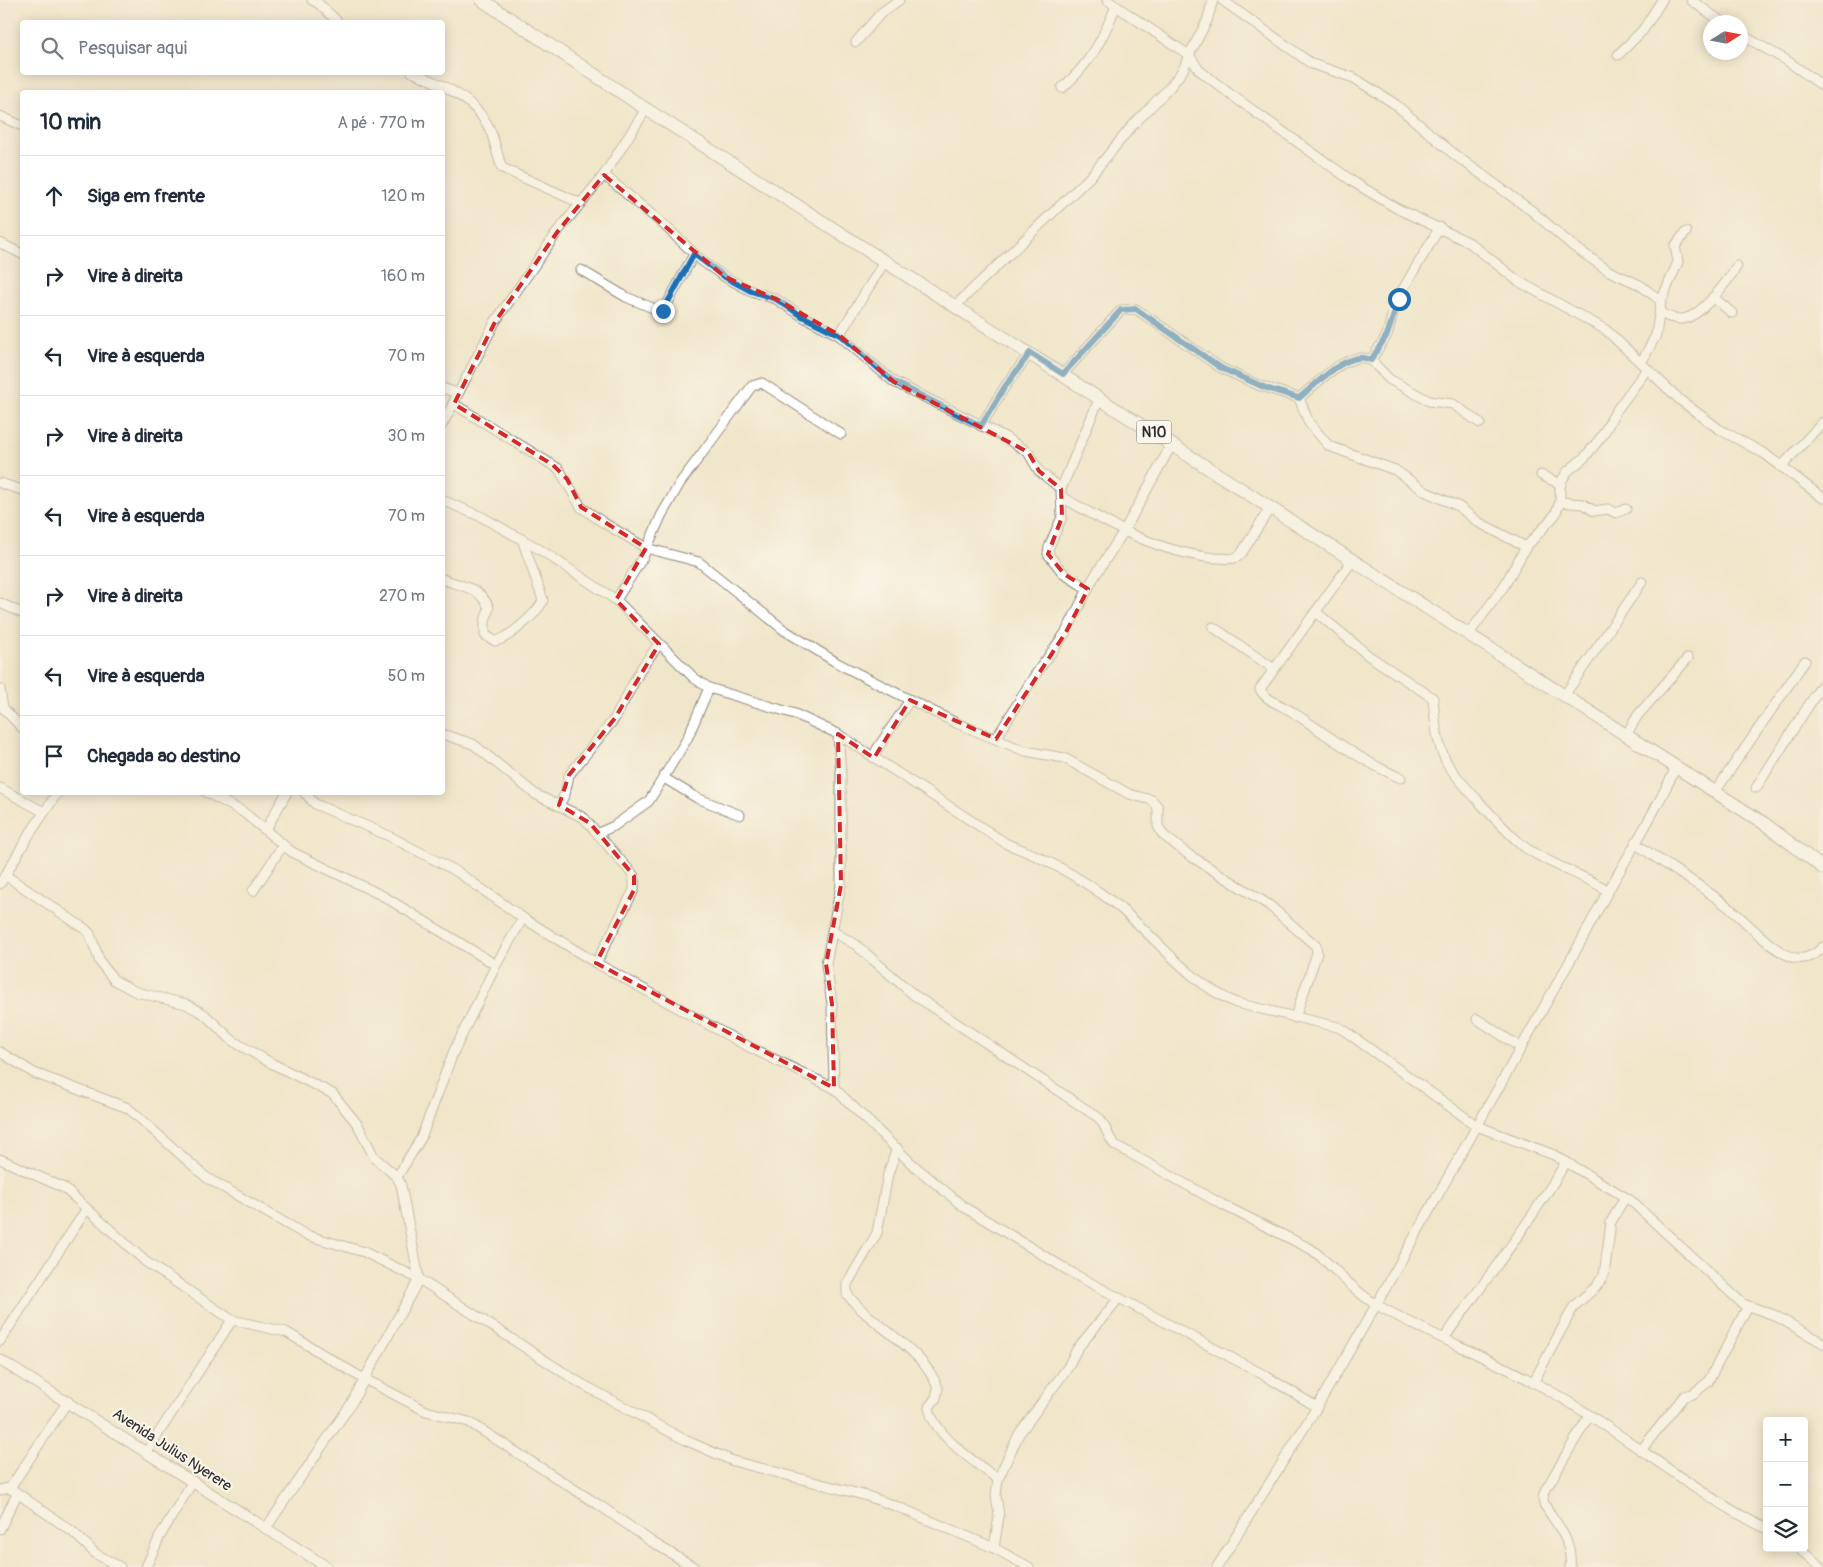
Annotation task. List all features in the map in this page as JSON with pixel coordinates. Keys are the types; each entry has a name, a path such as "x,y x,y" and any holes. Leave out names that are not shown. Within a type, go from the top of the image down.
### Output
{"main road":[{"name":"N10","path":"482,0 646,108 1765,824 1823,868"}],"street":[{"path":"856,42 881,13 900,0"},
{"path":"1107,0 1188,55 1199,70 1230,94 1355,183 1398,209 1440,227 1470,243 1518,280 1606,330 1670,392 1719,429 1765,454 1823,498"},
{"path":"955,306 1090,176 1132,126 1170,87 1183,70 1188,55 1207,21 1213,0"},
{"path":"1222,0 1312,64 1354,78 1395,104 1455,156 1532,211 1573,246 1609,271 1640,285 1661,301"},
{"path":"1618,56 1643,30 1662,0"},
{"path":"1691,0 1712,15"},
{"path":"316,1 336,20"},
{"path":"1062,88 1076,76 1100,45 1116,6"},
{"path":"1748,39 1786,60 1823,86"},
{"path":"419,75 450,88 466,100 486,123 502,168 580,203"},
{"path":"445,420 495,322 580,203 604,175 646,108"},
{"path":"0,116 20,125"},
{"path":"604,175 663,224 694,254 734,282 751,291 776,299 802,316 840,335 894,382 1028,452 1041,474 1061,493 1124,531 1182,554 1234,558 1241,554 1270,508"},
{"path":"1371,360 1387,335 1393,312 1403,289 1440,227"},
{"path":"1468,635 1504,586 1526,547 1552,519 1560,502 1560,484 1568,471 1585,457 1602,436 1644,366 1656,335 1661,301 1678,262 1675,246 1686,232"},
{"path":"0,243 20,253"},
{"path":"581,270 626,297 660,312 666,308 694,254"},
{"path":"840,335 885,261"},
{"path":"1660,313 1673,318 1685,319 1713,297 1737,266"},
{"path":"1713,297 1732,313"},
{"path":"1063,374 1121,310 1129,308 1136,309 1150,318 1221,368 1266,388 1299,398"},
{"path":"981,426 1004,388 1030,353"},
{"path":"1299,398 1335,369 1352,359 1366,357 1389,379 1428,401 1454,404 1480,423"},
{"path":"616,600 643,557 680,483 702,449 716,436 756,383 769,386 841,434"},
{"path":"445,389 457,393"},
{"path":"1088,589 1064,574 1048,554 1048,547 1062,517 1061,493 1100,397"},
{"path":"1299,398 1309,423 1329,446 1395,470 1426,492 1458,506 1478,522 1526,547"},
{"path":"454,404 553,465 567,479 581,507 646,548 699,562 784,630 839,664 956,723 1025,751 1064,758 1129,794 1152,800 1158,807 1158,826 1163,835 1189,855 1269,905 1316,946 1317,953 1295,1018"},
{"path":"1780,467 1823,422"},
{"path":"996,739 1033,678 1066,632 1088,589 1113,545 1124,531 1172,444"},
{"path":"1541,475 1560,484"},
{"path":"0,483 20,489"},
{"path":"445,501 522,539 616,600 694,678 709,688 795,714 838,734 1007,844 1029,852 1067,872 1110,900 1190,976 1222,997 1236,1003 1338,1027 1345,1031 1477,1126 1528,1145 1566,1162 1625,1197 1652,1219 1732,1295 1748,1306 1774,1315 1823,1343"},
{"path":"1560,502 1583,504 1594,511 1608,508 1616,513 1626,509"},
{"path":"445,579 468,586 482,596 488,608 485,621 485,635 495,641 501,640 528,618 543,600 522,539"},
{"path":"1352,561 1260,689 1263,695 1291,711 1352,754 1401,778"},
{"path":"1564,696 1642,582"},
{"path":"0,603 20,613"},
{"path":"1316,612 1370,656 1433,698 1440,749 1449,768 1525,848 1554,864 1587,877 1607,890"},
{"path":"1213,627 1274,669"},
{"path":"559,805 565,794 569,776 615,718 642,667 660,644"},
{"path":"1626,735 1638,715 1688,658"},
{"path":"1715,792 1805,661"},
{"path":"1756,788 1823,683"},
{"path":"598,833 614,826 649,801 687,739 709,688"},
{"path":"0,689 3,708 20,726"},
{"path":"874,758 910,700"},
{"path":"834,1088 832,1004 826,964 841,884 841,774 838,734"},
{"path":"445,735 473,744 535,794 584,818 630,871 635,881 634,890 596,963"},
{"path":"1217,1567 1317,1407 1584,936 1607,890 1665,791 1676,767"},
{"path":"664,778 697,798 740,815"},
{"path":"0,788 44,812"},
{"path":"0,884 56,795"},
{"path":"212,795 227,802 266,829 283,845 302,857 383,896 496,965"},
{"path":"266,829 285,795"},
{"path":"307,795 315,804 389,836 456,871 523,918 596,963 751,1048 834,1088 911,1163 964,1207 1119,1298 1133,1303 1180,1332 1264,1375 1317,1407"},
{"path":"1635,843 1726,905 1781,953 1798,958 1806,958 1815,955 1823,947"},
{"path":"252,891 283,845"},
{"path":"5,875 85,929 90,934 100,962 114,980 136,992 186,1004 204,1014 233,1041 271,1063 334,1094 358,1126 374,1157 397,1177 404,1196 419,1279 366,1379 311,1464 266,1528"},
{"path":"397,1177 421,1138 453,1054 496,965 523,918"},
{"path":"832,931 856,945 914,995 1099,1118 1106,1126 1109,1139 1114,1145 1223,1205 1311,1249 1322,1257 1339,1276 1376,1304 1557,1394 1715,1501 1763,1527"},
{"path":"1477,1019 1521,1048"},
{"path":"0,1052 34,1073 128,1108 207,1178 306,1235 364,1252 419,1279 580,1383 685,1440 733,1461 867,1496 925,1518 994,1548 1029,1567"},
{"path":"897,1148 888,1174 877,1233 846,1284 847,1294 907,1347 920,1362 938,1388 936,1398 929,1407 934,1419 960,1450 998,1479"},
{"path":"0,1159 64,1188 86,1210 146,1262 232,1320 286,1332 366,1379 426,1411 469,1422 602,1507 652,1542 694,1567"},
{"path":"1445,1338 1498,1263 1512,1247 1566,1162"},
{"path":"1533,1383 1574,1306 1596,1287 1604,1275 1611,1222 1625,1197"},
{"path":"0,1341 86,1210"},
{"path":"994,1548 999,1516 996,1495 998,1479 1019,1434 1068,1367 1077,1349 1119,1298"},
{"path":"1642,1450 1684,1396 1693,1394 1708,1382 1748,1306"},
{"path":"147,1451 232,1320"},
{"name":"Avenida Julius Nyerere","path":"0,1360 147,1451 327,1567"},
{"path":"0,1529 13,1491 68,1402"},
{"path":"1570,1567 1571,1556 1568,1544 1544,1504 1543,1498 1546,1489 1589,1416"},
{"path":"146,1567 160,1536 193,1481"},
{"path":"0,1490 13,1491 73,1532 96,1554 120,1567"},
{"path":"1803,1552 1821,1567"}],"highlighted area":[{"path":"604,175 725,277 776,299 839,335 894,382 1028,452 1039,471 1061,489 1062,517 1048,554 1064,574 1088,589 1066,632 996,739 910,700 874,758 838,734 841,885 826,964 832,1004 834,1088 596,963 634,890 634,876 590,823 559,805 569,775 615,718 659,644 616,600 646,548 581,507 567,479 553,465 454,404 495,322 558,231"}],"route":[{"path":"663,311 694,254 725,277 751,291 776,299 802,316 840,335 894,382 981,426 1004,388 1030,353 1063,374 1121,310 1136,309 1234,375 1266,388 1299,398 1341,364 1360,357 1366,357 1371,360 1387,335 1393,312 1399,299"}]}
